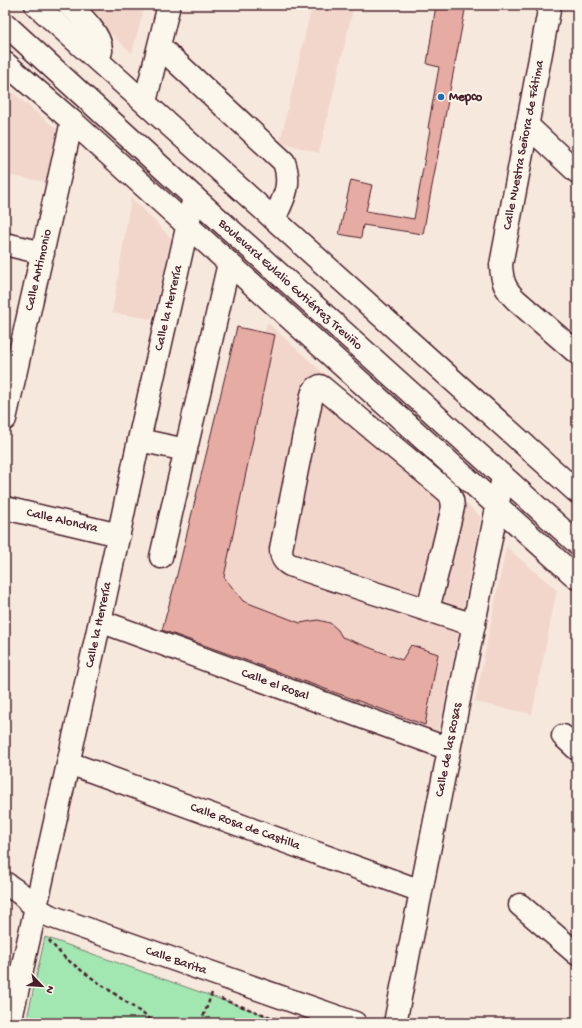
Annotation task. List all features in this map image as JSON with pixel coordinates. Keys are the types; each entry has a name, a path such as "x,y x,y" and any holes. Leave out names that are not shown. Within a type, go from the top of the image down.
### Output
{"street":[{"path":"69,5 94,31 100,42 101,51 98,60"},
{"path":"145,102 169,5"},
{"name":"Calle Nuestra Señora de Fátima","path":"550,5 501,265 501,276 504,285 510,294 577,353"},
{"path":"41,7 577,492"},
{"name":"Boulevard Eulalio Gutiérrez Treviño","path":"5,24 577,543"},
{"path":"159,46 284,162 288,181 285,194 274,219"},
{"name":"Boulevard Eulalio Gutiérrez Treviño","path":"5,63 72,121 577,578"},
{"name":"Calle Antimonio","path":"5,419 72,121"},
{"path":"527,125 577,172"},
{"name":"Calle la Herrería","path":"10,1023 194,197"},
{"path":"5,244 43,253"},
{"path":"161,557 229,263"},
{"path":"428,610 452,513 452,500 449,493 320,386 313,390 281,549 285,562 290,565 332,579 474,625"},
{"path":"368,425 375,394"},
{"path":"139,440 186,450"},
{"name":"Calle de las Rosas","path":"395,1023 503,477"},
{"name":"Calle Alondra","path":"5,508 119,535"},
{"name":"Calle el Rosal","path":"100,621 449,749"},
{"name":"Calle Rosa de Castilla","path":"69,763 421,891"},
{"name":"Calle Barita","path":"5,883 21,894 36,908 50,916 355,1023"},
{"path":"520,905 577,954"}],"path":[{"path":"48,938 65,958 156,1023"},
{"path":"202,1023 218,975"}],"shaded area":[{"path":"80,5 145,5 132,53 92,17"},
{"path":"312,5 354,5 319,153 280,142"},
{"path":"5,86 64,135 52,183 5,175"},
{"path":"131,197 172,239 152,319 112,313"},
{"path":"267,322 481,517 438,737 210,647 162,630 175,583 237,327 264,333"},
{"path":"506,547 557,590 532,714 475,702"}],"green space":[{"path":"45,937 287,1023 26,1023"}],"building":[{"name":"Mepco","path":"436,5 466,5 423,234 363,225 361,238 339,234 351,180 372,185 366,211 414,219 439,67 427,64"},
{"path":"237,327 275,335 224,577 243,601 300,623 318,620 330,623 338,630 342,637 402,660 411,645 438,654 425,725 162,630 175,583"}],"place":[{"name":"Mepco","path":"441,97"}]}
